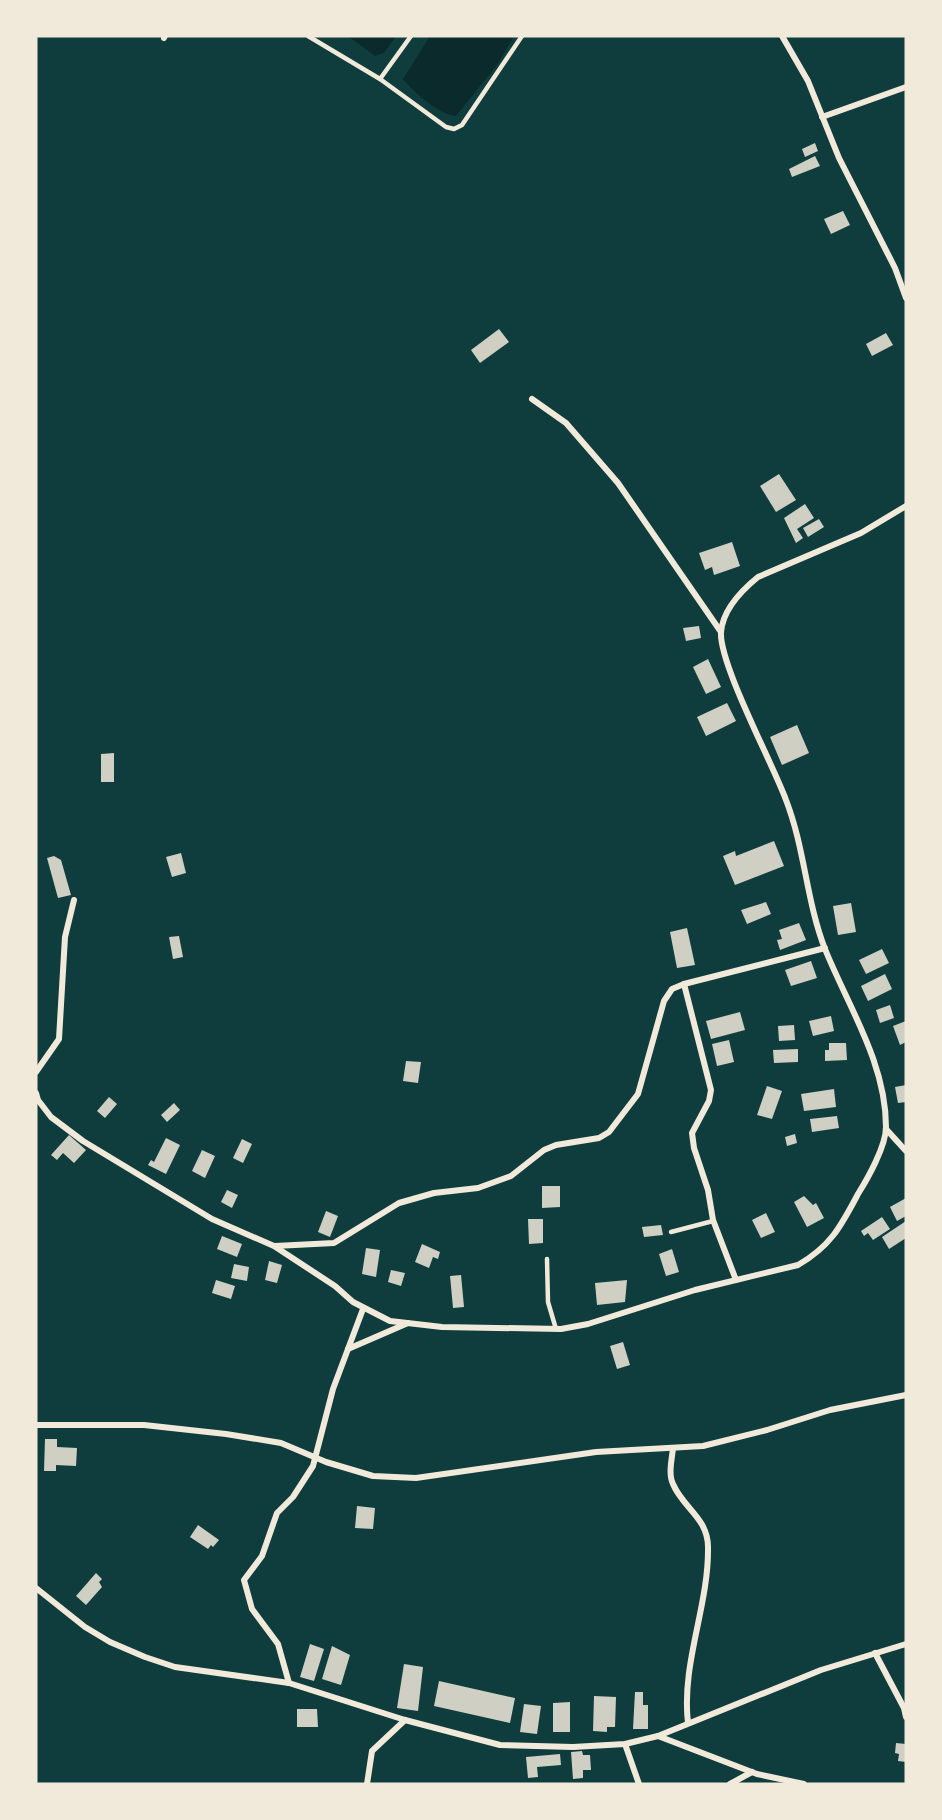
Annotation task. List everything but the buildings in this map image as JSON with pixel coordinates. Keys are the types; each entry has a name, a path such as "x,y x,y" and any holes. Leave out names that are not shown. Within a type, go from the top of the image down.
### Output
{"street":[{"path":"782,36 808,81 839,158 895,268 906,298"},
{"path":"822,117 906,87"},
{"path":"36,1092 38,1100 51,1117 83,1141 212,1219 274,1246 327,1280 363,1309 390,1321 442,1327 556,1329 588,1324 735,1280 798,1265 829,1243 870,1174 886,1129 880,1090 868,1044 825,948 810,903 800,839 786,799 730,669 721,632 618,483 566,423 532,399"},
{"path":"721,632 731,605 743,588 758,577 861,533 906,506"},
{"path":"36,1072 59,1039 65,937 74,900"},
{"path":"274,1246 334,1243 399,1203 434,1193 478,1188 511,1176 544,1150 556,1145 599,1138 609,1132 638,1094 664,1001 672,989 825,948"},
{"path":"684,984 711,1090 709,1101 692,1133 694,1148 708,1190 713,1221 735,1280"},
{"path":"886,1129 906,1151"},
{"path":"290,1683 278,1644 252,1609 244,1580 262,1557 278,1512 307,1477 316,1458 333,1389 363,1309"},
{"path":"348,1349 409,1323"},
{"path":"36,1425 95,1424 178,1427 280,1443 316,1458 373,1476 416,1478 596,1452 703,1446 733,1440 830,1410 906,1395"},
{"path":"673,1448 672,1483 705,1526 708,1548 707,1587 699,1611 688,1682 686,1705 688,1723"},
{"path":"36,1588 85,1627 144,1657 175,1667 290,1683 405,1720 500,1745 573,1747 625,1744 658,1736 821,1670 906,1644"},
{"path":"875,1653 904,1708 906,1717"},
{"path":"367,1784 372,1751 405,1720"},
{"path":"658,1736 752,1772 804,1784"},
{"path":"625,1744 639,1784"},
{"path":"730,1784 752,1772"}],"lane":[{"path":"309,36 380,79 446,127 454,129 462,125 522,36"},
{"path":"380,79 411,36"},
{"path":"671,1232 713,1221"},
{"path":"547,1259 548,1302 556,1329"}],"water":[{"path":"348,36 396,36 384,53 375,56"},
{"path":"430,36 514,36 497,65 456,116 442,112 420,96 403,79"}]}
